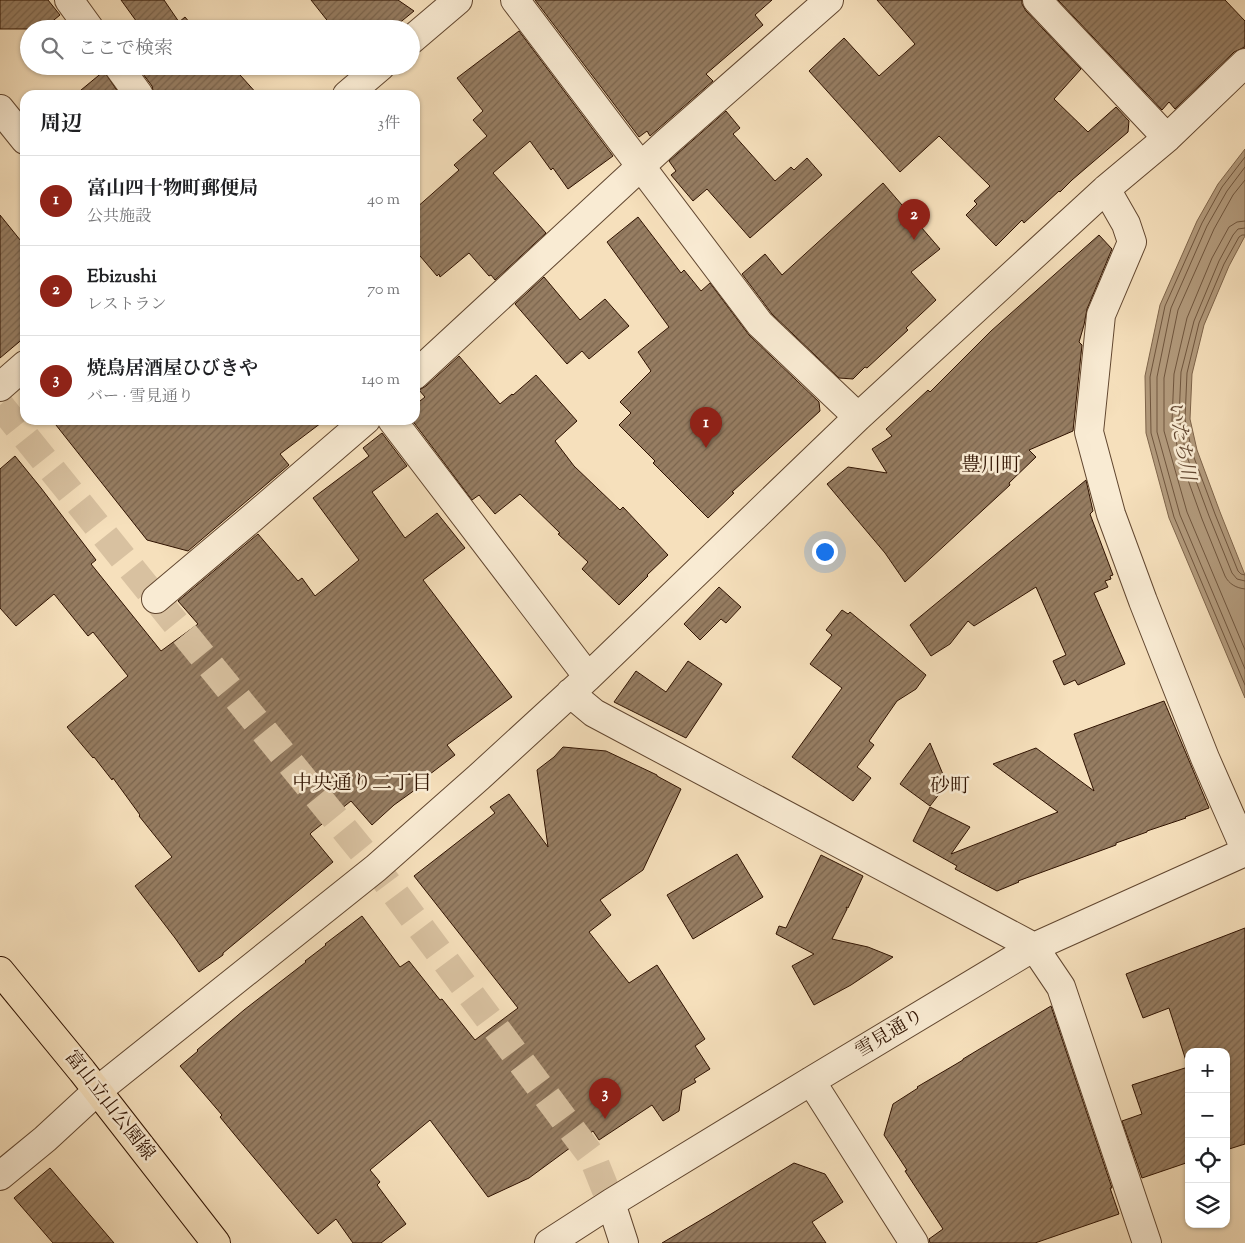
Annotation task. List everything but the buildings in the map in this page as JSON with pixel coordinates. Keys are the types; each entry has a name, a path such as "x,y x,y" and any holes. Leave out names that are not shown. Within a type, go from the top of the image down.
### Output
{"main road":[{"name":"富山立山公園線","path":"0,971 216,1243"}],"street":[{"path":"69,0 83,20"},
{"path":"420,32 458,0"},
{"path":"515,0 760,324 858,417"},
{"path":"420,370 666,143 829,0"},
{"path":"1037,0 1167,138"},
{"path":"0,1176 97,1092 376,868 479,777 579,685 858,417 1106,190 1167,138 1245,63"},
{"path":"125,75 135,90"},
{"path":"353,90 370,75"},
{"path":"0,109 20,134"},
{"path":"1106,190 1126,224 1132,242 1101,315 1089,432 1111,514 1143,601 1205,758 1245,851"},
{"path":"0,387 20,369"},
{"path":"156,599 360,425"},
{"path":"396,425 579,685 594,713 1034,947 1061,987 1147,1243"},
{"name":"雪見通り","path":"549,1243 611,1203 1034,947 1245,851"},
{"path":"811,1081 914,1243"},
{"path":"611,1203 624,1243"}],"water":[{"name":"いたち川","path":"1245,149 1245,236 1229,266 1204,325 1192,374 1190,419 1197,450 1245,575 1245,698 1169,518 1146,433 1145,376 1160,305 1197,221 1218,184"}],"tunnel":[{"path":"0,405 376,868 593,1158 611,1203"}],"place":[{"name":"Ebizushi","path":"914,240"},
{"name":"富山四十物町郵便局","path":"706,448"},
{"name":"焼鳥居酒屋ひびきや","path":"605,1119"}],"district":[{"name":"豊川町","path":"991,466"},
{"name":"中央通り二丁目","path":"362,784"},
{"name":"砂町","path":"950,787"}]}
